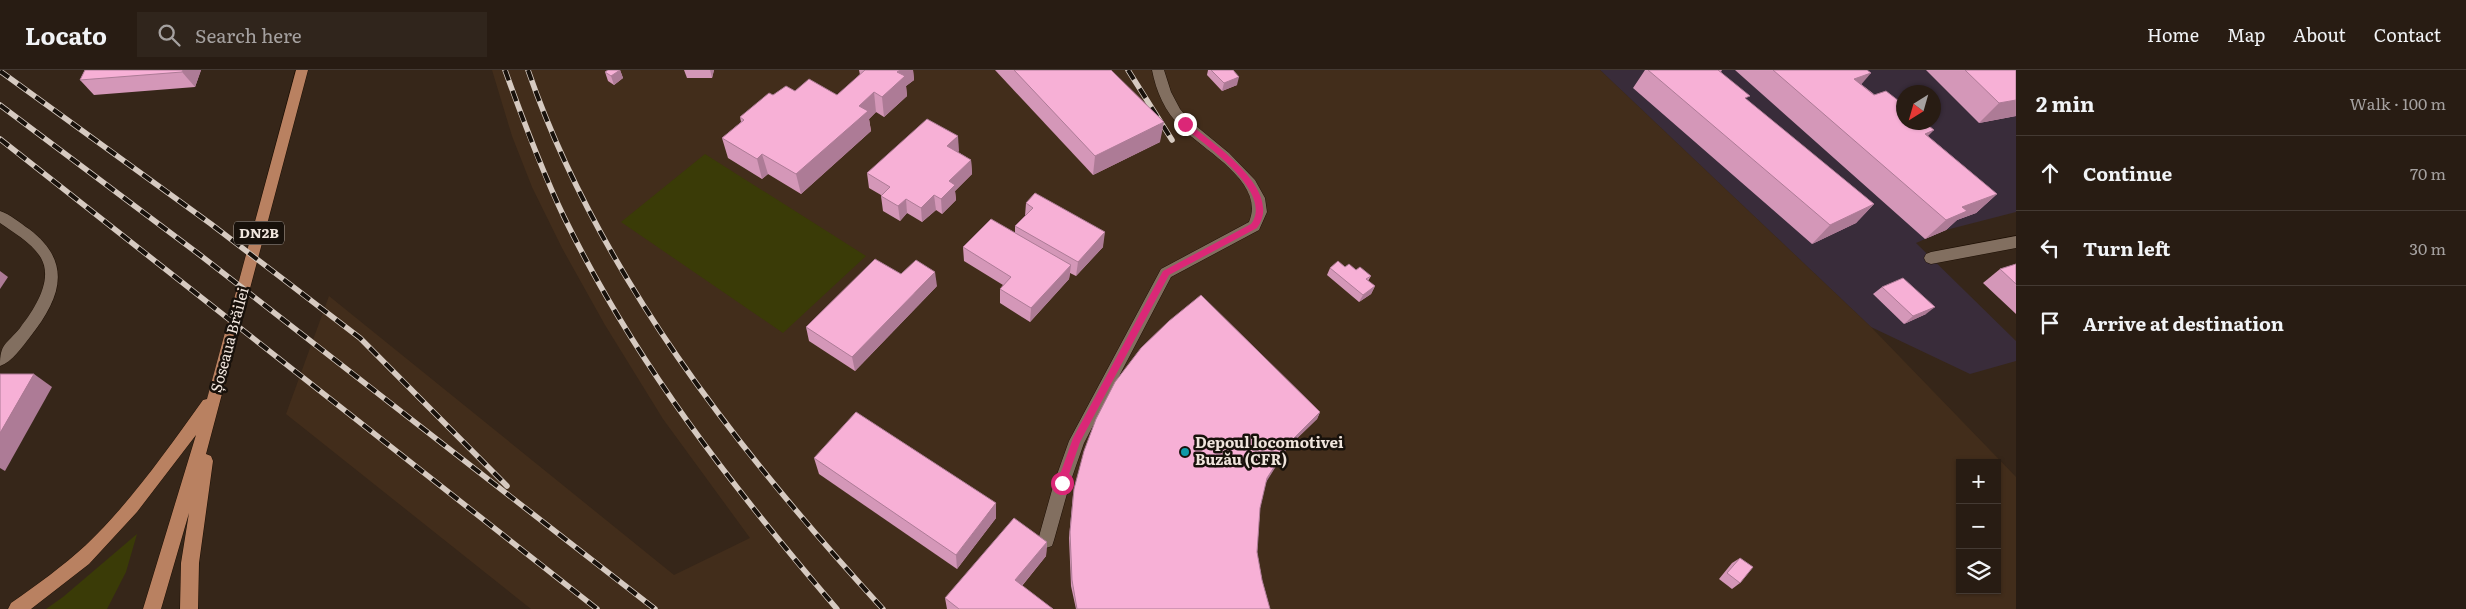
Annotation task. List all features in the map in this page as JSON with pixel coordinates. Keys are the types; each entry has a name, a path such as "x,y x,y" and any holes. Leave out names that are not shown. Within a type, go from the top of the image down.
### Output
{"main road":[{"name":"Șoseaua Brăilei","path":"152,609 216,396 302,70"},
{"path":"17,609 52,584 102,541 155,477 216,396"},
{"path":"189,609 190,564 216,396"}],"street":[{"path":"1046,540 1076,441 1166,273 1254,226 1260,218 1260,207 1254,189 1242,173 1224,155 1185,124 1172,107 1165,93 1158,70"},
{"path":"0,216 40,248 49,260 52,279 42,308 25,334 0,360"},
{"path":"1931,258 2016,242"}],"shaded area":[{"path":"492,70 1600,70 1871,327 1999,459 1956,459 1956,594 2001,594 2001,461 2016,477 2016,609 531,609 286,414 329,296 674,575 750,538 663,419 605,325 562,248 532,187 512,136"},
{"path":"1600,70 2016,70 2016,212 1946,230 1916,243 2016,341 2016,361 1970,374 1871,327"},
{"path":"705,154 866,256 783,333 621,222"},
{"path":"137,534 126,572 107,609 46,609 63,597"}],"building":[{"path":"85,70 183,70 182,72 80,80"},
{"path":"608,70 620,70 611,76 605,72"},
{"path":"865,70 900,70 897,72 905,76 882,97 874,92 859,106 868,111 796,174 762,154 757,159 722,138 744,120 740,117 769,93 773,95 786,86 795,91 809,79 837,95"},
{"path":"1014,70 1111,70 1164,122 1095,156"},
{"path":"1211,70 1233,70 1239,77 1224,83"},
{"path":"1648,70 1718,70 1750,96 1745,98 1874,204 1830,225"},
{"path":"1773,70 1867,70 1871,73 1854,79 1874,95 1886,91 1896,99 1896,130 1934,130 1925,134 1997,194 1962,207 1967,211 1946,220"},
{"path":"1965,70 2016,70 2016,100 1999,103"},
{"path":"927,119 958,136 947,146 971,160 949,181 955,185 941,199 934,195 921,208 906,199 898,206 881,196 890,187 867,173"},
{"path":"1035,193 1105,232 1078,262 1015,226 1033,208 1026,203"},
{"path":"991,219 1071,265 1031,308 1000,289 1011,277 963,247"},
{"path":"875,259 901,274 916,260 935,272 852,357 806,327"},
{"path":"1338,261 1345,267 1349,264 1356,270 1360,267 1371,276 1366,279 1375,286 1363,295 1330,268"},
{"path":"2016,264 2016,284 2000,269"},
{"path":"1903,278 1935,307 1913,316 1882,287"},
{"name":"Depoul locomotivei Buzău (CFR)","path":"1201,295 1320,412 1291,441 1267,478 1260,508 1257,552 1270,609 1077,609 1072,580 1070,532 1074,489 1084,451 1096,419 1115,382 1141,348 1169,321"},
{"path":"0,374 34,374 0,433"},
{"path":"856,412 996,503 956,555 814,458"},
{"path":"1014,518 1047,542 1015,580 1053,609 959,609 945,598"},
{"path":"1740,558 1753,567 1740,583 1727,573"}],"railway":[{"path":"505,70 533,144 564,217 622,322 688,422 723,470 837,609"},
{"path":"528,70 558,146 593,218 633,289 678,357 726,423 776,487 883,609"},
{"path":"1128,70 1172,140"},
{"path":"0,71 211,224 360,338 507,486"},
{"path":"0,105 200,255 655,609"},
{"path":"0,139 597,609"}],"place":[{"name":"Depoul locomotivei Buzău (CFR)","path":"1185,452"}],"route":[{"path":"1062,483 1076,441 1166,273 1254,226 1260,218 1260,207 1254,189 1242,173 1224,155 1185,124"}]}
